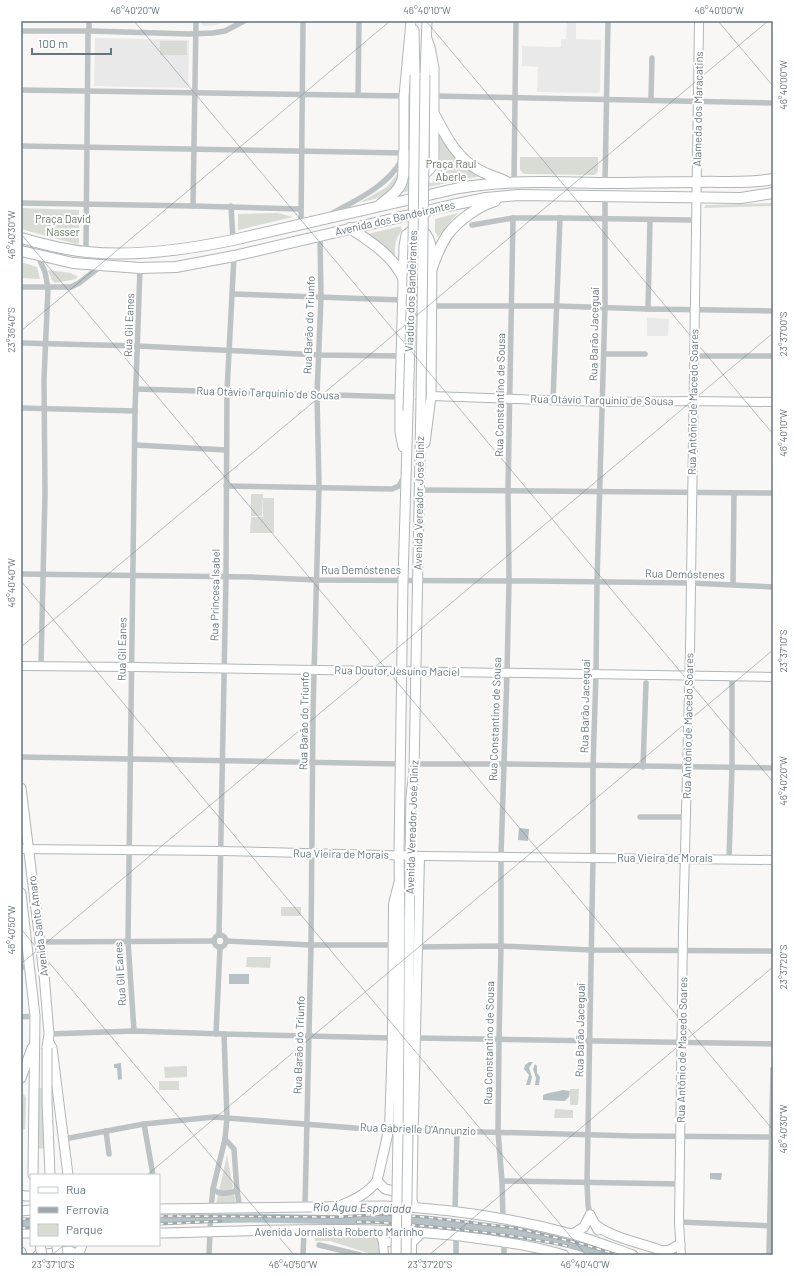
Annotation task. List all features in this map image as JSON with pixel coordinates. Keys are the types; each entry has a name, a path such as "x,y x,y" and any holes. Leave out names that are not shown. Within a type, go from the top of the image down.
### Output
{"highway":[{"path":"434,114 450,144 464,160 480,171 510,182"},
{"path":"378,206 394,193 402,182 403,155"},
{"name":"Avenida dos Bandeirantes","path":"21,238 50,246 86,252 116,253 174,251 199,248 378,206 484,184 510,182 605,183 758,181 773,179"},
{"name":"Avenida dos Bandeirantes","path":"21,251 73,263 101,266 140,268 176,267 234,256 452,205 486,198 518,194 605,197 742,198 773,193"},
{"path":"432,268 438,251 448,234 464,219 477,208 518,194"},
{"path":"350,228 388,256 399,270 404,280"}],"main road":[{"path":"411,21 404,96 403,155 409,171 414,175 424,175 430,170 434,162 434,68 427,39 427,21"},
{"name":"Viaduto dos Bandeirantes","path":"408,411 413,242 415,76 414,21"},
{"name":"Viaduto dos Bandeirantes","path":"421,400 425,75 427,39"},
{"path":"406,467 400,432 400,356 405,238 409,232 413,230 422,230 428,236 432,250 431,396 424,443 420,455"},
{"name":"Avenida Vereador José Diniz","path":"396,1255 402,1131 414,764 421,400"},
{"name":"Avenida Vereador José Diniz","path":"406,1255 402,1131 399,855 403,580 408,411"},
{"name":"Avenida Santo Amaro","path":"21,788 25,849 40,942 48,1041 52,1048 68,1174"},
{"name":"Avenida Santo Amaro","path":"21,893 26,967 35,1016 34,1043 21,1078"},
{"path":"48,1041 47,1101 50,1174"},
{"path":"33,1174 34,1043"},
{"path":"340,1206 363,1195 373,1187 402,1131"},
{"path":"402,1131 414,1207"},
{"path":"377,1181 386,1189 391,1191 408,1194 412,1191"},
{"path":"160,1209 340,1206 414,1207 455,1211 503,1219 574,1234 633,1255"},
{"path":"574,1234 584,1227 590,1215"},
{"path":"590,1215 604,1244"},
{"path":"596,1225 613,1235 663,1251 670,1250 680,1245"},
{"name":"Avenida Jornalista Roberto Marinho","path":"160,1232 379,1230 423,1232 456,1235 535,1247 564,1255"},
{"path":"673,1255 680,1245"},
{"path":"38,1255 70,1251 78,1255"}],"street":[{"path":"193,206 196,21"},
{"path":"21,31 196,34 225,31 244,21"},
{"path":"300,225 303,21"},
{"path":"358,95 359,21"},
{"path":"510,182 515,98 516,21"},
{"path":"605,183 608,21"},
{"name":"Alameda dos Maracatins","path":"697,197 699,21"},
{"path":"86,247 88,31"},
{"path":"651,100 652,58"},
{"path":"21,90 404,96"},
{"path":"434,96 773,103"},
{"path":"21,146 301,151 403,155"},
{"name":"Avenida dos Bandeirantes","path":"320,220 381,185 392,175 403,155"},
{"name":"Rua Barão Jaceguai","path":"590,1215 587,1183 594,858 593,766 596,674 596,582 603,402 605,197"},
{"name":"Rua Antônio de Macedo Soares","path":"681,1255 679,1222 680,1136 697,197"},
{"path":"21,203 232,206 300,209"},
{"path":"232,206 233,240"},
{"path":"472,225 513,218 690,220"},
{"name":"Rua Constantino de Sousa","path":"503,1219 498,1132 501,856 509,581 509,398 513,218"},
{"path":"553,400 560,218"},
{"path":"648,309 650,220"},
{"name":"Rua Barão do Triunfo","path":"305,1207 319,487 317,394 321,298 320,236"},
{"path":"38,256 45,272 48,288 45,344 44,409 46,494 41,665"},
{"name":"Rua Princesa Isabel","path":"219,935 226,577 227,391 234,256"},
{"path":"21,287 67,288 74,286 101,266"},
{"name":"Rua Gil Eanes","path":"134,1031 128,940 135,411 140,268"},
{"path":"232,294 402,300"},
{"path":"432,306 557,306 773,311"},
{"path":"21,343 400,356"},
{"path":"604,354 645,354"},
{"path":"694,356 773,356"},
{"name":"Rua Otávio Tarquínio de Sousa","path":"136,389 400,397"},
{"name":"Rua Otávio Tarquínio de Sousa","path":"431,396 603,402 773,402"},
{"path":"21,408 135,411"},
{"path":"135,445 226,450"},
{"path":"226,486 392,489 396,488 402,483 406,467"},
{"path":"419,490 508,490 600,493 773,493"},
{"path":"733,584 734,493"},
{"name":"Rua Demóstenes","path":"21,574 317,580 691,583 773,587"},
{"name":"Rua Doutor Jesuíno Maciel","path":"21,666 41,665 773,677"},
{"path":"729,859 732,768 732,676"},
{"path":"643,767 646,683"},
{"path":"21,757 400,764"},
{"path":"414,764 773,768"},
{"path":"640,817 686,817"},
{"name":"Rua Vieira de Morais","path":"25,849 773,860"},
{"name":"Avenida Vereador José Diniz","path":"402,1131 416,1038 420,856"},
{"name":"Avenida Vereador José Diniz","path":"399,879 394,904 392,1038 402,1131"},
{"path":"214,941 219,935 225,937 227,941 311,945 393,945"},
{"path":"40,942 128,940 214,941"},
{"path":"214,941 215,945 220,948"},
{"path":"220,948 224,947 227,941"},
{"path":"417,946 501,946 592,950 773,951"},
{"path":"216,1034 220,948"},
{"path":"21,1017 35,1016"},
{"path":"48,1041 134,1031 392,1038"},
{"path":"209,1255 213,1189 225,1139 227,1118 224,1034"},
{"path":"416,1038 773,1044"},
{"path":"769,1255 771,1226 773,1069"},
{"name":"Rua Gabrielle D'Annunzio","path":"64,1139 144,1124 214,1117 402,1131 772,1137"},
{"path":"144,1124 153,1174"},
{"path":"106,1131 109,1154"},
{"path":"455,1211 457,1131"},
{"path":"225,1139 234,1149 237,1191 240,1208"},
{"path":"502,1181 680,1184"},
{"path":"213,1189 221,1194 237,1191"},
{"path":"679,1222 771,1226"},
{"path":"303,1255 304,1230"},
{"path":"379,1230 383,1242 384,1255"},
{"path":"412,1255 412,1243 423,1232"},
{"path":"456,1235 456,1255"},
{"path":"383,1242 412,1243"},
{"path":"504,1242 504,1255"},
{"path":"319,1245 360,1255"}],"shaded area":[{"path":"201,21 229,21 216,25 205,26 201,24"},
{"path":"567,21 576,21 576,39 601,40 600,92 537,92 538,67 522,66 522,46 561,47 561,39 566,39"},
{"path":"95,38 189,40 188,88 94,86"},
{"path":"647,318 669,319 668,336 647,336"},
{"path":"519,828 529,829 528,841 518,840"},
{"path":"229,974 249,974 249,984 229,984"},
{"path":"529,1062 533,1062 529,1068 532,1077 530,1085 526,1085 529,1075 524,1069 525,1065"},
{"path":"121,1063 122,1079 118,1080 117,1068 114,1068 114,1064"},
{"path":"535,1064 537,1066 537,1073 540,1077 539,1085 535,1085 536,1078 533,1069"},
{"path":"563,1090 570,1091 569,1097 565,1101 543,1100 543,1095"},
{"path":"710,1173 722,1173 721,1180 710,1179"}],"green space":[{"path":"160,41 187,41 187,55 160,55"},
{"name":"Praça Raul Aberle","path":"439,133 451,153 468,168 481,176 399,193 407,183 432,183 440,175"},
{"path":"520,157 598,157 598,171 593,175 524,174 520,170"},
{"path":"399,172 393,187 385,195 359,203 387,187"},
{"path":"773,203 773,206 704,208 706,205"},
{"name":"Praça David Nasser","path":"21,208 79,210 79,243 76,244 21,229"},
{"path":"278,213 293,217 238,230 238,214"},
{"path":"458,213 438,237 435,232 435,219"},
{"path":"401,226 402,231 399,234 396,244 395,258 379,241 368,234"},
{"path":"21,262 37,267 40,279 21,278"},
{"path":"48,271 70,273 77,277 76,279 55,283 52,280"},
{"path":"251,494 263,494 262,516 251,516"},
{"path":"263,498 274,498 274,533 250,533 251,517 263,517"},
{"path":"281,907 301,907 301,916 281,916"},
{"path":"247,957 271,957 270,968 246,967"},
{"path":"187,1066 187,1077 165,1078 164,1067"},
{"path":"159,1081 179,1081 179,1090 159,1090"},
{"path":"42,1088 46,1148 36,1149 35,1089"},
{"path":"570,1089 579,1089 578,1105 570,1105"},
{"path":"23,1094 26,1097 25,1129 22,1130"},
{"path":"555,1109 573,1110 573,1118 554,1118"},
{"path":"227,1155 236,1203 216,1204"},
{"path":"315,1237 379,1237 381,1255 374,1255 330,1241 315,1241"}],"waterway":[{"name":"Rio Água Espraiada","path":"160,1220 251,1218 350,1220 382,1218 413,1220 515,1232 553,1239 608,1255"},
{"name":"Rio Água Espraiada","path":"21,1223 30,1223"}],"railway":[{"path":"160,1216 339,1217 382,1214 426,1217 516,1228 582,1244 618,1255"},
{"path":"21,1219 30,1219"},
{"path":"160,1224 221,1221"},
{"path":"357,1222 400,1224 474,1231 521,1237 567,1246"},
{"path":"21,1228 30,1228"}]}
